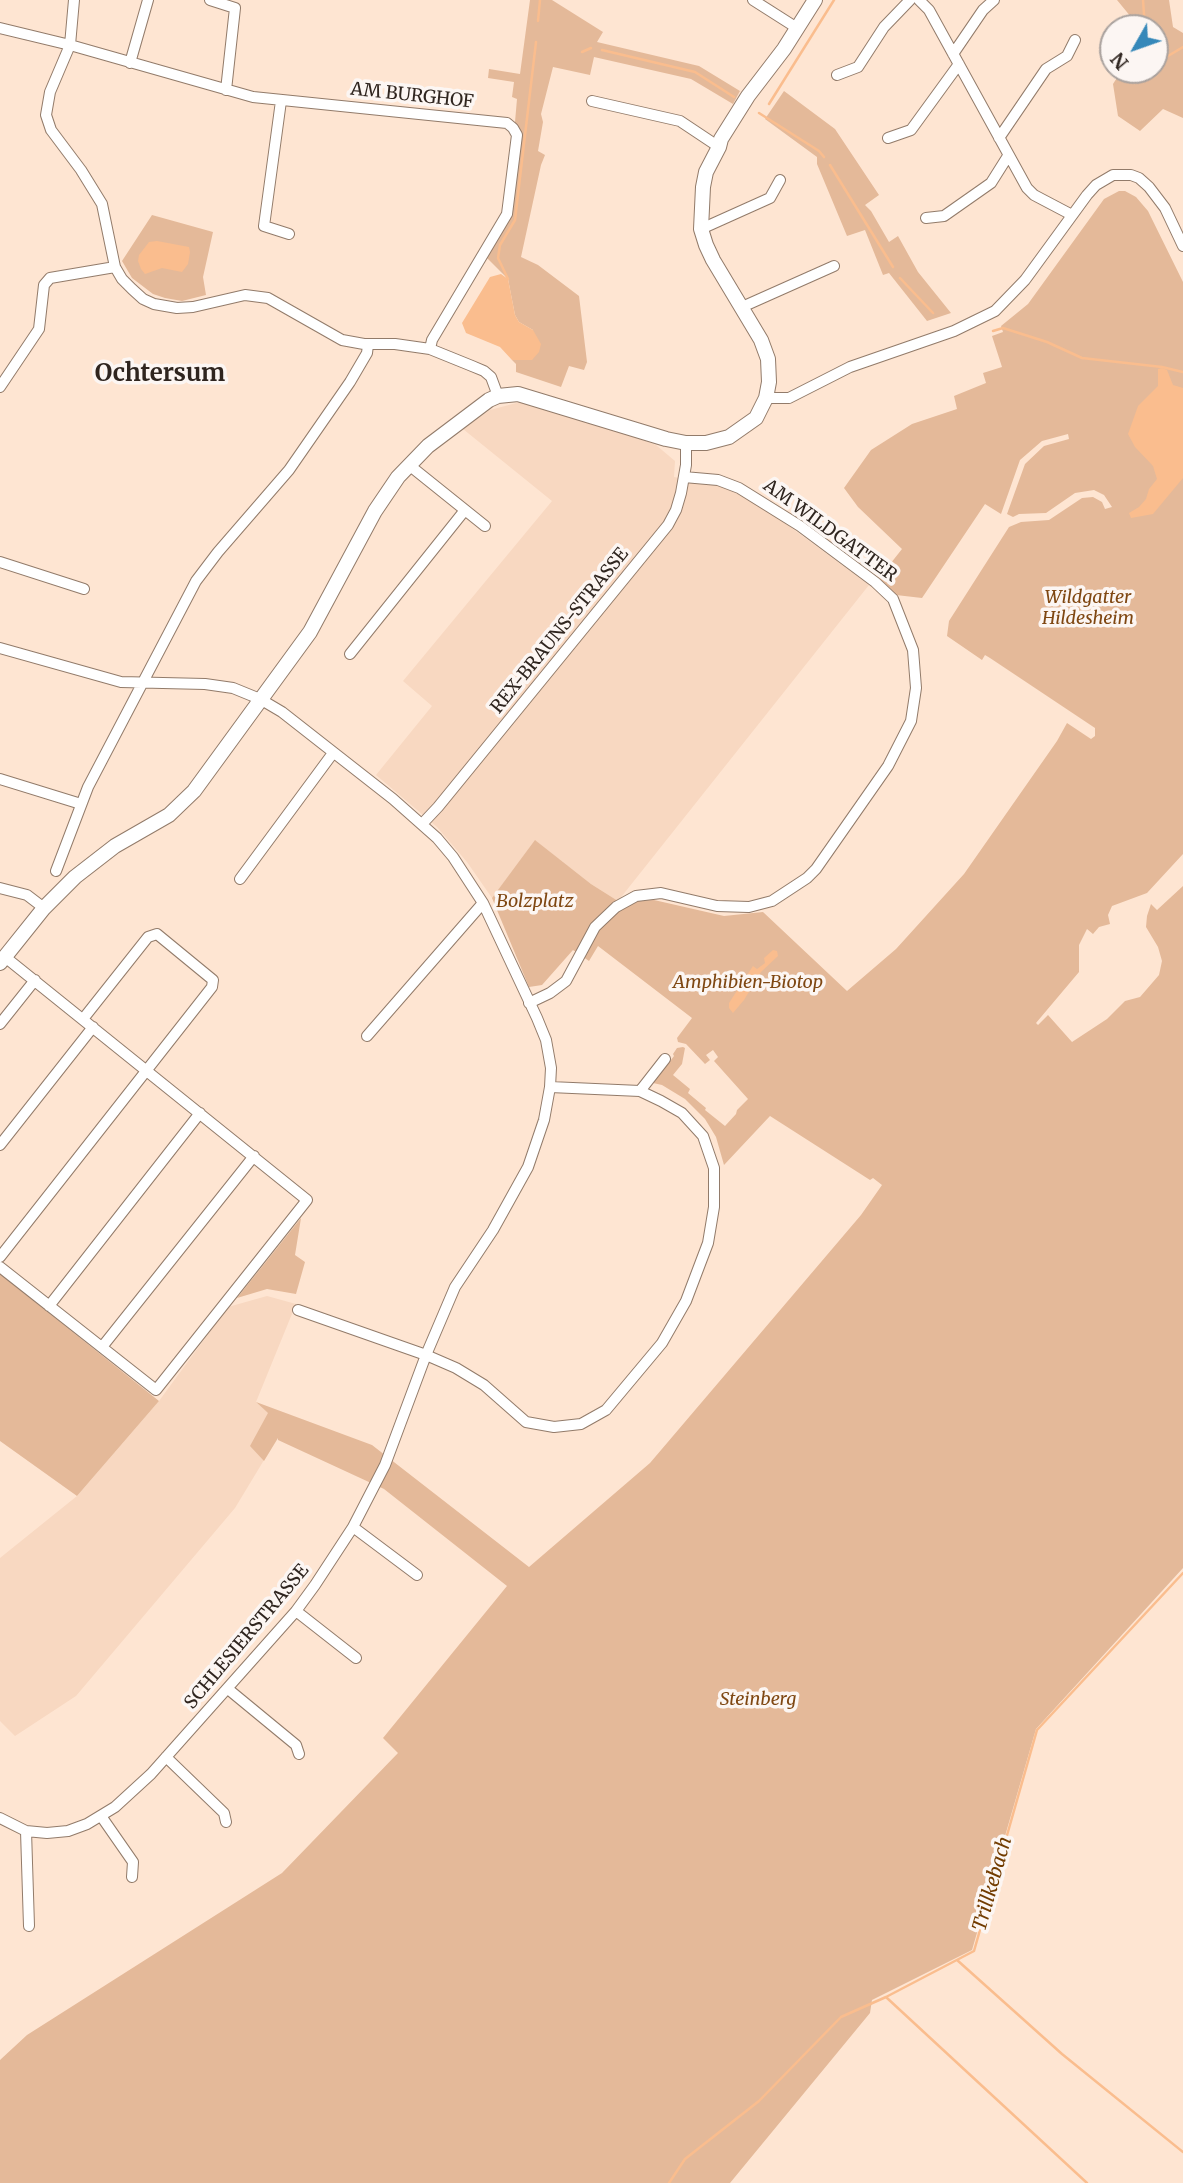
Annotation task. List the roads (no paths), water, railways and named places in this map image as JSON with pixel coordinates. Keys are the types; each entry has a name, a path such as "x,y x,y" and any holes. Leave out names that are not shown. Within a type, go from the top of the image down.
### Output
{"main road":[{"path":"2,960 44,908 75,877 116,846 169,815 187,799 310,632 388,491 409,465 444,434 498,396 509,394 527,396 686,443 715,442 738,432 755,418 766,398 769,382 768,359 761,340 713,260 701,229 703,187 706,172 719,147 727,142 746,116 815,0"}],"street":[{"path":"74,0 70,45 50,92 46,115 51,130 102,204 115,267 132,289 154,304 177,308 255,295 278,303 334,337 368,345 395,344 430,349 484,371 491,377 498,396"},
{"path":"130,63 148,0"},
{"path":"209,0 235,8 226,90"},
{"path":"754,0 797,28"},
{"path":"837,75 858,67 884,27 910,0"},
{"path":"919,0 929,10 1021,179 1034,195 1072,215"},
{"path":"888,138 911,130 984,10 994,0"},
{"name":"AM BURGHOF","path":"0,29 70,45 253,97 507,123 517,135 507,214 432,340 430,349"},
{"path":"999,138 1046,69 1067,56 1075,40"},
{"path":"281,101 264,226 289,234"},
{"path":"592,101 680,121 719,147"},
{"path":"926,218 944,216 991,183 1009,156"},
{"path":"766,398 789,398 850,367 954,331 995,311 1014,293 1087,195 1113,175 1139,178 1149,187 1165,208 1183,246"},
{"path":"701,229 769,198 779,180"},
{"path":"742,307 834,266"},
{"path":"0,387 39,329 44,285 50,278 115,267"},
{"path":"71,867 58,866 81,804 197,580 289,470 350,382 367,353 368,345"},
{"name":"REX-BRAUNS-STRASSE","path":"422,824 668,525 676,510 684,477 686,443"},
{"path":"409,465 485,526"},
{"name":"AM WILDGATTER","path":"529,1003 550,993 566,981 595,927 615,907 636,896 661,893 717,906 749,907 772,901 807,878 888,766 911,722 916,688 913,650 893,599 800,526 739,488 718,480 684,477"},
{"path":"350,654 465,510"},
{"path":"0,562 83,589"},
{"name":"SCHLESIERSTRASSE","path":"0,648 121,682 205,684 233,688 282,712 422,824 453,857 483,903 546,1040 551,1068 544,1120 528,1167 493,1230 455,1287 426,1355 385,1465 353,1527 296,1611 135,1790 102,1816 68,1830 47,1833 26,1831 0,1818"},
{"path":"240,879 333,753"},
{"path":"0,779 81,804"},
{"path":"0,888 27,895 44,908"},
{"path":"367,1036 483,903"},
{"path":"0,1257 212,987 213,980 157,934 148,937 83,1018"},
{"path":"0,1267 156,1390 307,1200 35,980 2,960"},
{"path":"0,1024 35,980"},
{"path":"0,1145 93,1027"},
{"path":"640,1091 665,1059"},
{"path":"298,1310 456,1368 484,1385 527,1422 554,1427 581,1424 606,1410 662,1343 686,1301 708,1243 714,1207 714,1168 704,1136 682,1113 640,1091 550,1087"},
{"path":"49,1306 200,1113"},
{"path":"102,1347 254,1156"},
{"path":"353,1527 417,1575"},
{"path":"296,1611 356,1658"},
{"path":"228,1689 296,1745 299,1755"},
{"path":"166,1757 223,1813 226,1822"},
{"path":"102,1816 133,1862 132,1877"},
{"path":"26,1831 29,1926"}],"waterway":[{"path":"538,21 540,0"},
{"path":"769,104 834,0"},
{"path":"1143,0 1144,14"},
{"path":"508,279 498,258 500,245 515,220 536,42"},
{"path":"1169,55 1183,47"},
{"path":"582,52 591,48"},
{"path":"602,50 695,72 734,97"},
{"path":"759,113 819,151 824,157"},
{"path":"830,165 893,267"},
{"path":"900,278 933,313"},
{"path":"993,331 1003,328 1047,342 1082,358 1183,372"},
{"name":"Trillkebach","path":"669,2183 685,2159 759,2101 841,2017 974,1951 1037,1730 1183,1573"},
{"path":"957,1960 1062,2054 1183,2152"},
{"path":"887,1998 1087,2183"}],"district":[{"name":"Ochtersum","path":"160,374"}],"park label":[{"name":"Wildgatter Hildesheim","path":"1088,608"},
{"name":"Bolzplatz","path":"535,902"},
{"name":"Amphibien-Biotop","path":"748,983"},
{"name":"Steinberg","path":"758,1700"}]}
